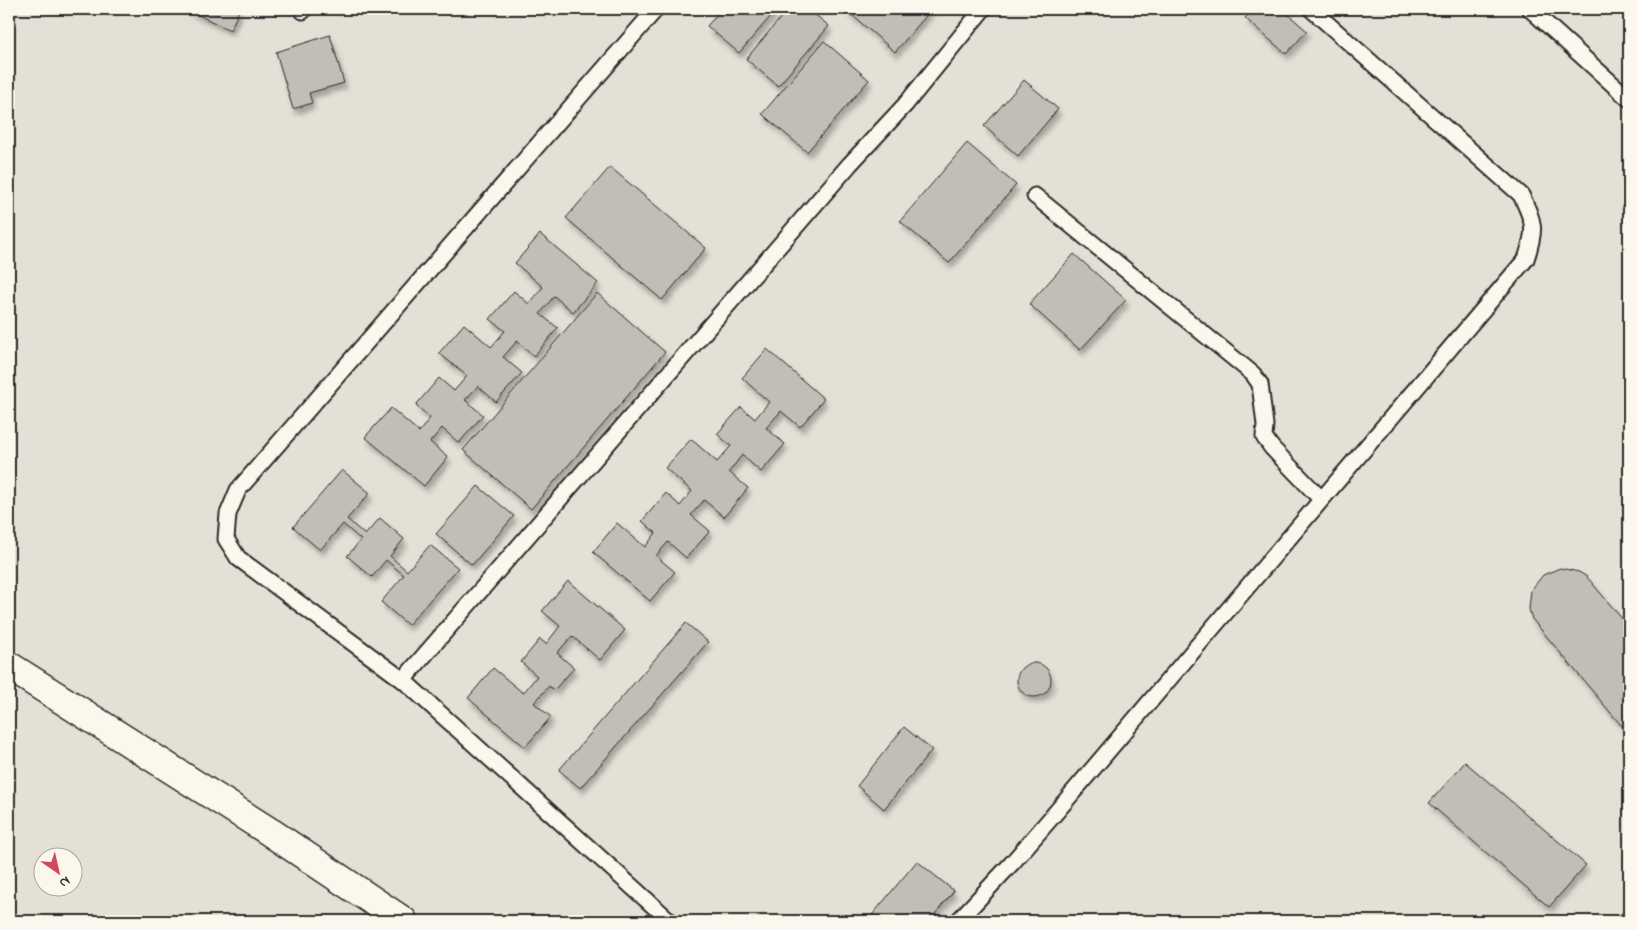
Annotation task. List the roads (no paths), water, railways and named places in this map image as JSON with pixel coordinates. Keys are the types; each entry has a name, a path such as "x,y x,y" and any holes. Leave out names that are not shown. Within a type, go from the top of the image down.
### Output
{"street":[{"path":"9,666 270,832 403,921"}],"lane":[{"path":"656,9 238,490 228,514 226,539 238,558 403,680 670,921"},
{"path":"403,680 850,164 904,105 983,9"},
{"path":"958,921 1050,818 1526,259 1533,238 1533,231 1532,218 1522,196 1311,9"},
{"path":"1530,9 1629,99"},
{"path":"1035,196 1253,374 1260,384 1265,425 1264,437 1272,448 1321,499"}]}
